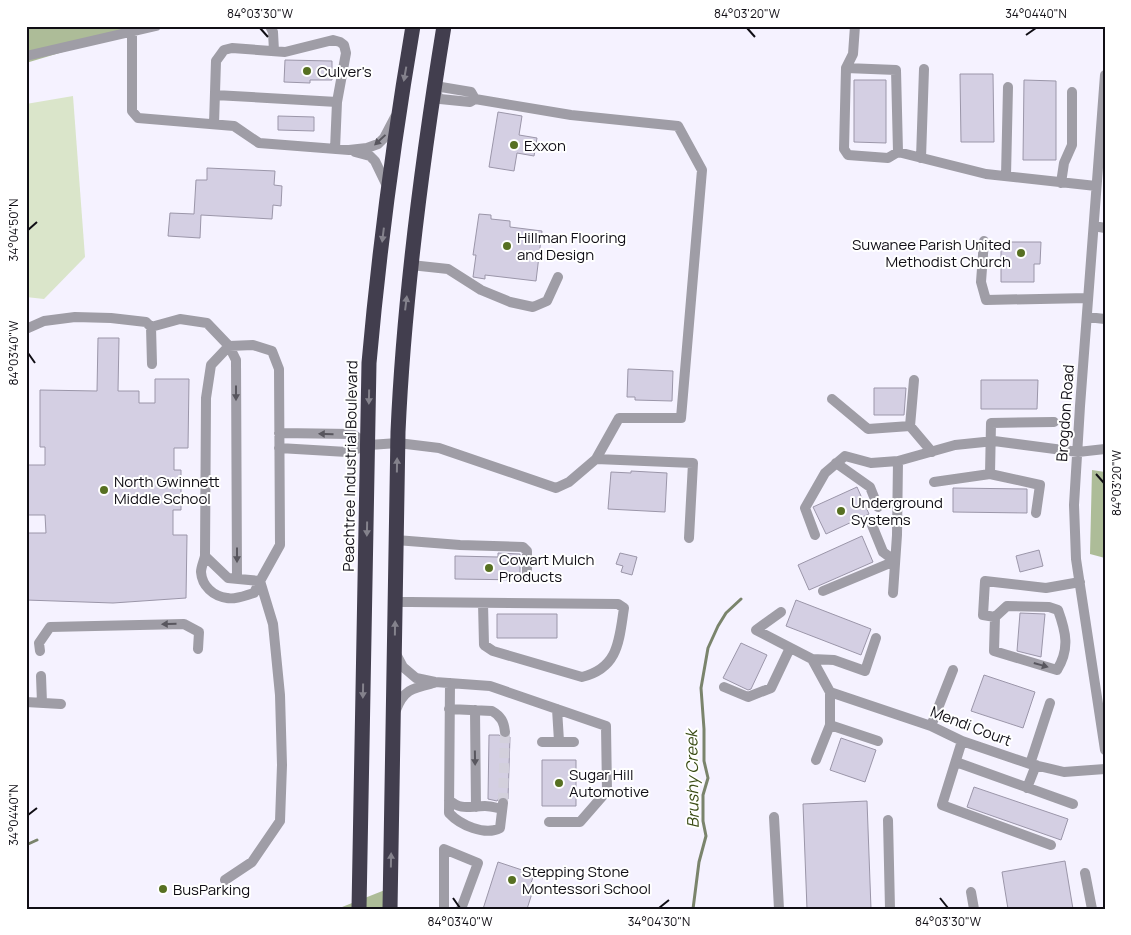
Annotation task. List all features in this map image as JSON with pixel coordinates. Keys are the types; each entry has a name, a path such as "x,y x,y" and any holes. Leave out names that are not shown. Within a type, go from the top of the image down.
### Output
{"highway":[{"name":"Peachtree Industrial Boulevard","path":"359,909 369,445 369,363 398,112 413,26"},
{"path":"390,909 401,365 426,134 444,26"}],"street":[{"path":"26,56 156,26"},
{"path":"270,26 273,32 274,51"},
{"path":"855,26 853,54 846,68 844,149 848,155 888,158 898,152 986,174 1096,186"},
{"path":"132,32 132,111 138,118 234,126 260,143 349,150 367,148 378,144 384,138 398,112"},
{"path":"214,124 216,60 224,50 232,48 285,52 333,40 344,45 346,53 337,102 335,149"},
{"path":"846,68 896,70 898,152"},
{"path":"921,158 924,69"},
{"name":"Brogdon Road","path":"1105,75 1096,186 1099,227 1088,298 1074,505 1076,559 1105,750"},
{"path":"280,448 347,452 369,445 398,443 439,448 556,488 569,482 596,459 619,418 681,418 702,170 678,126 571,116 475,99 471,92 441,87 434,91"},
{"path":"1006,176 1008,87"},
{"path":"1061,183 1064,163 1072,145 1072,92"},
{"path":"215,95 337,102"},
{"path":"349,150 370,156 382,172 388,189"},
{"path":"984,241 982,282 986,300 1088,298"},
{"path":"411,265 448,269 481,290 510,302 533,307 547,301 558,277"},
{"path":"26,330 44,321 75,317 111,318 146,322 151,327 152,364"},
{"path":"1087,317 1105,319"},
{"path":"151,327 180,319 207,323 229,346 236,360 237,579"},
{"path":"253,345 272,351 279,369 279,433 280,545 254,593 228,598 214,594 205,585 201,570 205,556 206,398 211,365 229,346 253,345"},
{"path":"914,380 910,426 932,452"},
{"path":"832,399 868,429 910,426"},
{"path":"990,474 991,423 1054,422"},
{"path":"279,433 352,434 369,445"},
{"path":"815,535 805,508 825,473 845,456 871,463 898,461 955,445 990,442 1078,452 1105,449"},
{"path":"596,459 694,463 689,538"},
{"path":"893,592 898,461"},
{"path":"836,463 870,487 878,507"},
{"path":"934,482 990,474 1040,485 1036,512"},
{"path":"872,525 883,552 895,560"},
{"path":"396,540 460,545 523,546 527,550 527,574"},
{"path":"205,556 228,578 260,581"},
{"path":"823,591 895,560"},
{"path":"225,880 252,862 280,821 282,765 280,695 273,624 260,581"},
{"path":"995,617 983,615 985,581 1046,588 1080,582"},
{"path":"395,602 618,604 624,608 619,645 602,669 582,677 493,651 484,645 483,603"},
{"path":"1007,606 1049,607 1058,610 1065,644 1064,658 1057,670 994,651 995,617 1007,606"},
{"path":"781,612 756,630 812,659 834,660 865,672 876,638"},
{"path":"40,651 39,643 50,627 184,624 198,632 198,649"},
{"path":"724,687 748,697 771,688 790,648"},
{"path":"395,652 403,667 416,678 435,682 490,686 606,726 607,791 580,822 549,822"},
{"path":"812,659 830,692 830,725 816,760"},
{"path":"931,726 953,670"},
{"path":"41,676 42,703"},
{"path":"394,717 402,696 418,687 435,682"},
{"path":"449,800 462,808 503,806 500,828 495,831 485,832 455,820 450,813 449,800 449,709 450,683"},
{"name":"Mendi Court","path":"830,692 931,726 962,741 1033,765 1064,772 1105,769"},
{"path":"26,702 61,704"},
{"path":"1027,788 1050,704"},
{"path":"449,709 492,711 498,714 504,725 505,732"},
{"path":"558,709 559,741"},
{"path":"474,710 476,807"},
{"path":"830,725 878,741"},
{"path":"962,741 942,805 1051,845"},
{"path":"542,742 574,742"},
{"path":"956,762 1073,804"},
{"path":"774,817 779,909"},
{"path":"888,820 890,909"},
{"path":"444,909 444,849 478,863 461,909"},
{"path":"1085,873 1092,909"},
{"path":"971,892 974,909"}],"green space":[{"path":"26,26 170,26 113,37 26,63"},
{"path":"73,96 85,257 44,299 26,297 26,104"},
{"path":"1092,470 1105,472 1105,558 1090,554"},
{"path":"395,886 394,909 337,909"}],"building":[{"path":"285,60 332,61 332,80 310,80 310,83 284,82"},
{"path":"960,74 993,74 994,142 961,142"},
{"path":"854,80 886,80 886,143 854,142"},
{"path":"1024,80 1056,81 1056,160 1023,160"},
{"name":"Exxon","path":"498,112 522,116 519,135 537,138 534,156 517,153 514,171 489,167"},
{"path":"278,116 314,117 314,131 278,130"},
{"path":"207,168 275,171 274,185 282,186 281,206 273,205 272,219 201,215 200,238 168,236 170,213 194,214 196,180 207,180"},
{"name":"Hillman Flooring and Design","path":"479,214 491,215 491,219 510,221 510,227 542,231 536,281 485,275 485,279 473,277 476,255 473,255"},
{"name":"Suwanee Parish United Methodist Church","path":"1001,242 1041,242 1040,264 1034,264 1034,282 1001,282"},
{"name":"North Gwinnett Middle School","path":"98,338 119,338 118,391 139,391 139,403 155,403 155,379 189,379 188,448 174,448 174,470 181,470 181,510 173,510 173,535 187,535 186,598 113,603 26,600 26,533 46,533 45,515 27,515 28,465 45,465 45,447 40,447 40,390 97,391"},
{"path":"628,369 673,371 672,401 635,400 635,397 627,397"},
{"path":"981,380 1038,380 1037,409 981,409"},
{"path":"874,388 906,388 904,415 874,415"},
{"path":"631,471 667,473 665,512 608,509 611,472 631,473"},
{"name":"Underground Systems","path":"857,487 869,514 826,534 813,507"},
{"path":"953,488 1027,489 1027,513 953,512"},
{"path":"862,536 873,562 809,590 798,565"},
{"path":"1039,550 1043,566 1020,572 1016,556"},
{"name":"Cowart Mulch Products","path":"498,553 520,554 520,574 523,580 455,579 455,556 498,557"},
{"path":"620,553 637,557 632,575 621,572 623,566 616,564"},
{"path":"796,600 871,629 861,655 786,626"},
{"path":"1020,613 1045,614 1041,657 1017,651"},
{"path":"497,614 557,614 557,638 497,638"},
{"path":"741,643 767,655 751,689 748,690 723,678"},
{"path":"984,675 1035,692 1023,728 971,711"},
{"path":"489,735 499,735 505,739 510,737 508,799 503,796 497,801 488,799"},
{"path":"841,738 876,750 865,782 830,770"},
{"name":"Sugar Hill Automotive","path":"542,760 576,760 576,806 542,806"},
{"path":"974,787 1068,819 1061,840 967,807"},
{"path":"867,801 871,909 807,909 803,804"},
{"path":"1065,861 1073,909 1008,909 1002,872"},
{"name":"Stepping Stone Montessori School","path":"498,862 534,874 530,886 534,887 527,909 483,909"}],"waterway":[{"name":"Brushy Creek","path":"693,909 699,862 706,836 703,821 703,795 708,778 704,761 701,688 708,648 726,613 741,599"},
{"path":"26,845 37,840"}],"tunnel":[{"path":"503,803 505,732"}],"place":[{"name":"Culver's","path":"307,71"},
{"name":"Exxon","path":"514,145"},
{"name":"Hillman Flooring and Design","path":"507,246"},
{"name":"Suwanee Parish United Methodist Church","path":"1021,253"},
{"name":"North Gwinnett Middle School","path":"104,490"},
{"name":"Underground Systems","path":"841,511"},
{"name":"Cowart Mulch Products","path":"489,568"},
{"name":"Sugar Hill Automotive","path":"559,783"},
{"name":"Stepping Stone Montessori School","path":"512,880"},
{"name":"BusParking","path":"163,889"}]}
